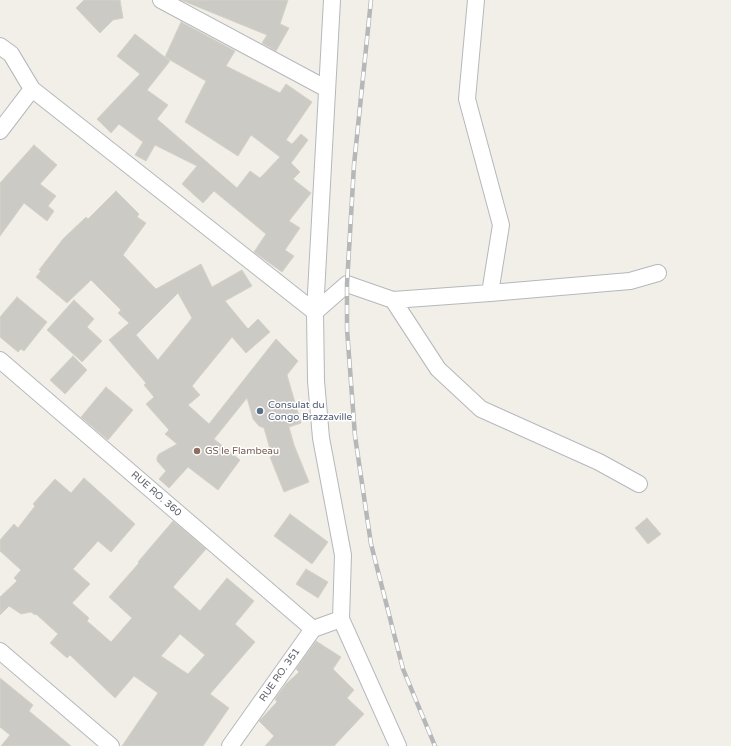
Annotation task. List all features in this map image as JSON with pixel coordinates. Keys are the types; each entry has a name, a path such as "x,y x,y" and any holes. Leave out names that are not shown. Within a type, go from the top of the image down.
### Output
{"street":[{"path":"161,0 327,89"},
{"path":"332,0 315,312 316,381 321,438 343,555 341,619 398,746"},
{"path":"476,0 467,98 501,226 490,293"},
{"path":"0,46 11,54 32,89 315,312"},
{"path":"0,131 32,89"},
{"path":"315,312 347,284 393,300 630,280 658,273"},
{"path":"393,300 438,369 481,409 599,462 639,484"},
{"name":"RUE RO. 360","path":"0,360 313,629"},
{"path":"313,629 341,619"},
{"name":"RUE RO. 351","path":"230,746 313,629"},
{"path":"0,651 111,746"}],"building":[{"path":"84,0 120,0 123,18 113,20 100,33 76,8"},
{"path":"181,0 288,0 280,24 289,28 276,51 262,43 267,35"},
{"path":"181,22 235,51 226,66 280,93 286,84 312,102 286,140 292,144 301,134 308,140 291,163 300,172 293,179 311,193 289,221 300,228 285,250 294,256 282,272 254,252 266,234 214,191 203,203 182,184 197,166 155,145 146,161 135,155 143,142 119,124 111,133 97,119 140,74 117,56 135,34 170,61 147,90 168,105 157,119 237,188 250,171 260,178 280,157 251,135 238,156 185,122 206,81 165,57"},
{"path":"34,145 57,165 40,184 56,196 48,206 54,211 47,221 24,203 0,236 0,183"},
{"path":"116,191 139,214 137,217 146,223 123,255 156,289 201,264 212,287 242,270 252,286 225,301 248,329 258,319 270,332 246,353 232,337 192,386 200,395 188,405 209,424 276,339 298,361 287,375 301,423 289,427 294,445 309,482 284,492 270,457 272,456 264,428 259,426 253,419 247,398 214,439 240,460 218,490 188,467 169,488 159,479 166,471 157,461 157,457 159,454 177,444 165,434 169,430 146,404 154,397 144,385 146,383 109,340 129,323 118,313 121,310 91,280 67,303 36,277 41,271 39,270 63,239 86,217 88,219","holes":["178,293 192,318 158,360 136,335"]},
{"path":"17,297 47,322 24,351 21,349 18,352 0,337 0,317"},
{"path":"74,300 94,319 87,327 102,341 82,362 47,330"},
{"path":"73,356 87,370 65,394 50,380"},
{"path":"106,387 133,410 108,440 81,417"},
{"path":"84,478 135,524 111,552 98,541 73,569 90,584 72,603 89,618 87,621 111,642 132,618 109,597 173,521 206,549 173,587 200,611 227,578 254,601 235,624 255,642 210,694 229,708 203,746 122,746 158,693 134,676 115,698 70,655 67,658 50,643 58,634 36,614 35,615 31,612 21,614 9,606 0,615 0,597 17,581 14,578 21,570 0,551 0,540 14,524 18,528 35,506 33,504 55,479 71,493","holes":["180,634 205,655 188,674 161,656"]},
{"path":"290,514 328,542 312,564 274,536"},
{"path":"647,518 661,534 648,544 635,528"},
{"path":"306,569 328,582 318,598 296,584"},
{"path":"316,641 341,657 333,669 354,690 347,698 364,714 334,746 265,746 274,736 259,721 277,702 275,699 286,684 299,672 296,669"},
{"path":"0,678 33,705 29,711 71,746 1,746 10,735 0,727"}],"railway":[{"path":"371,0 354,165 347,284 347,329 355,436 371,544 403,669 435,746"}],"place":[{"name":"Consulat du Congo Brazzaville","path":"260,411"},
{"name":"GS le Flambeau","path":"197,451"}]}
